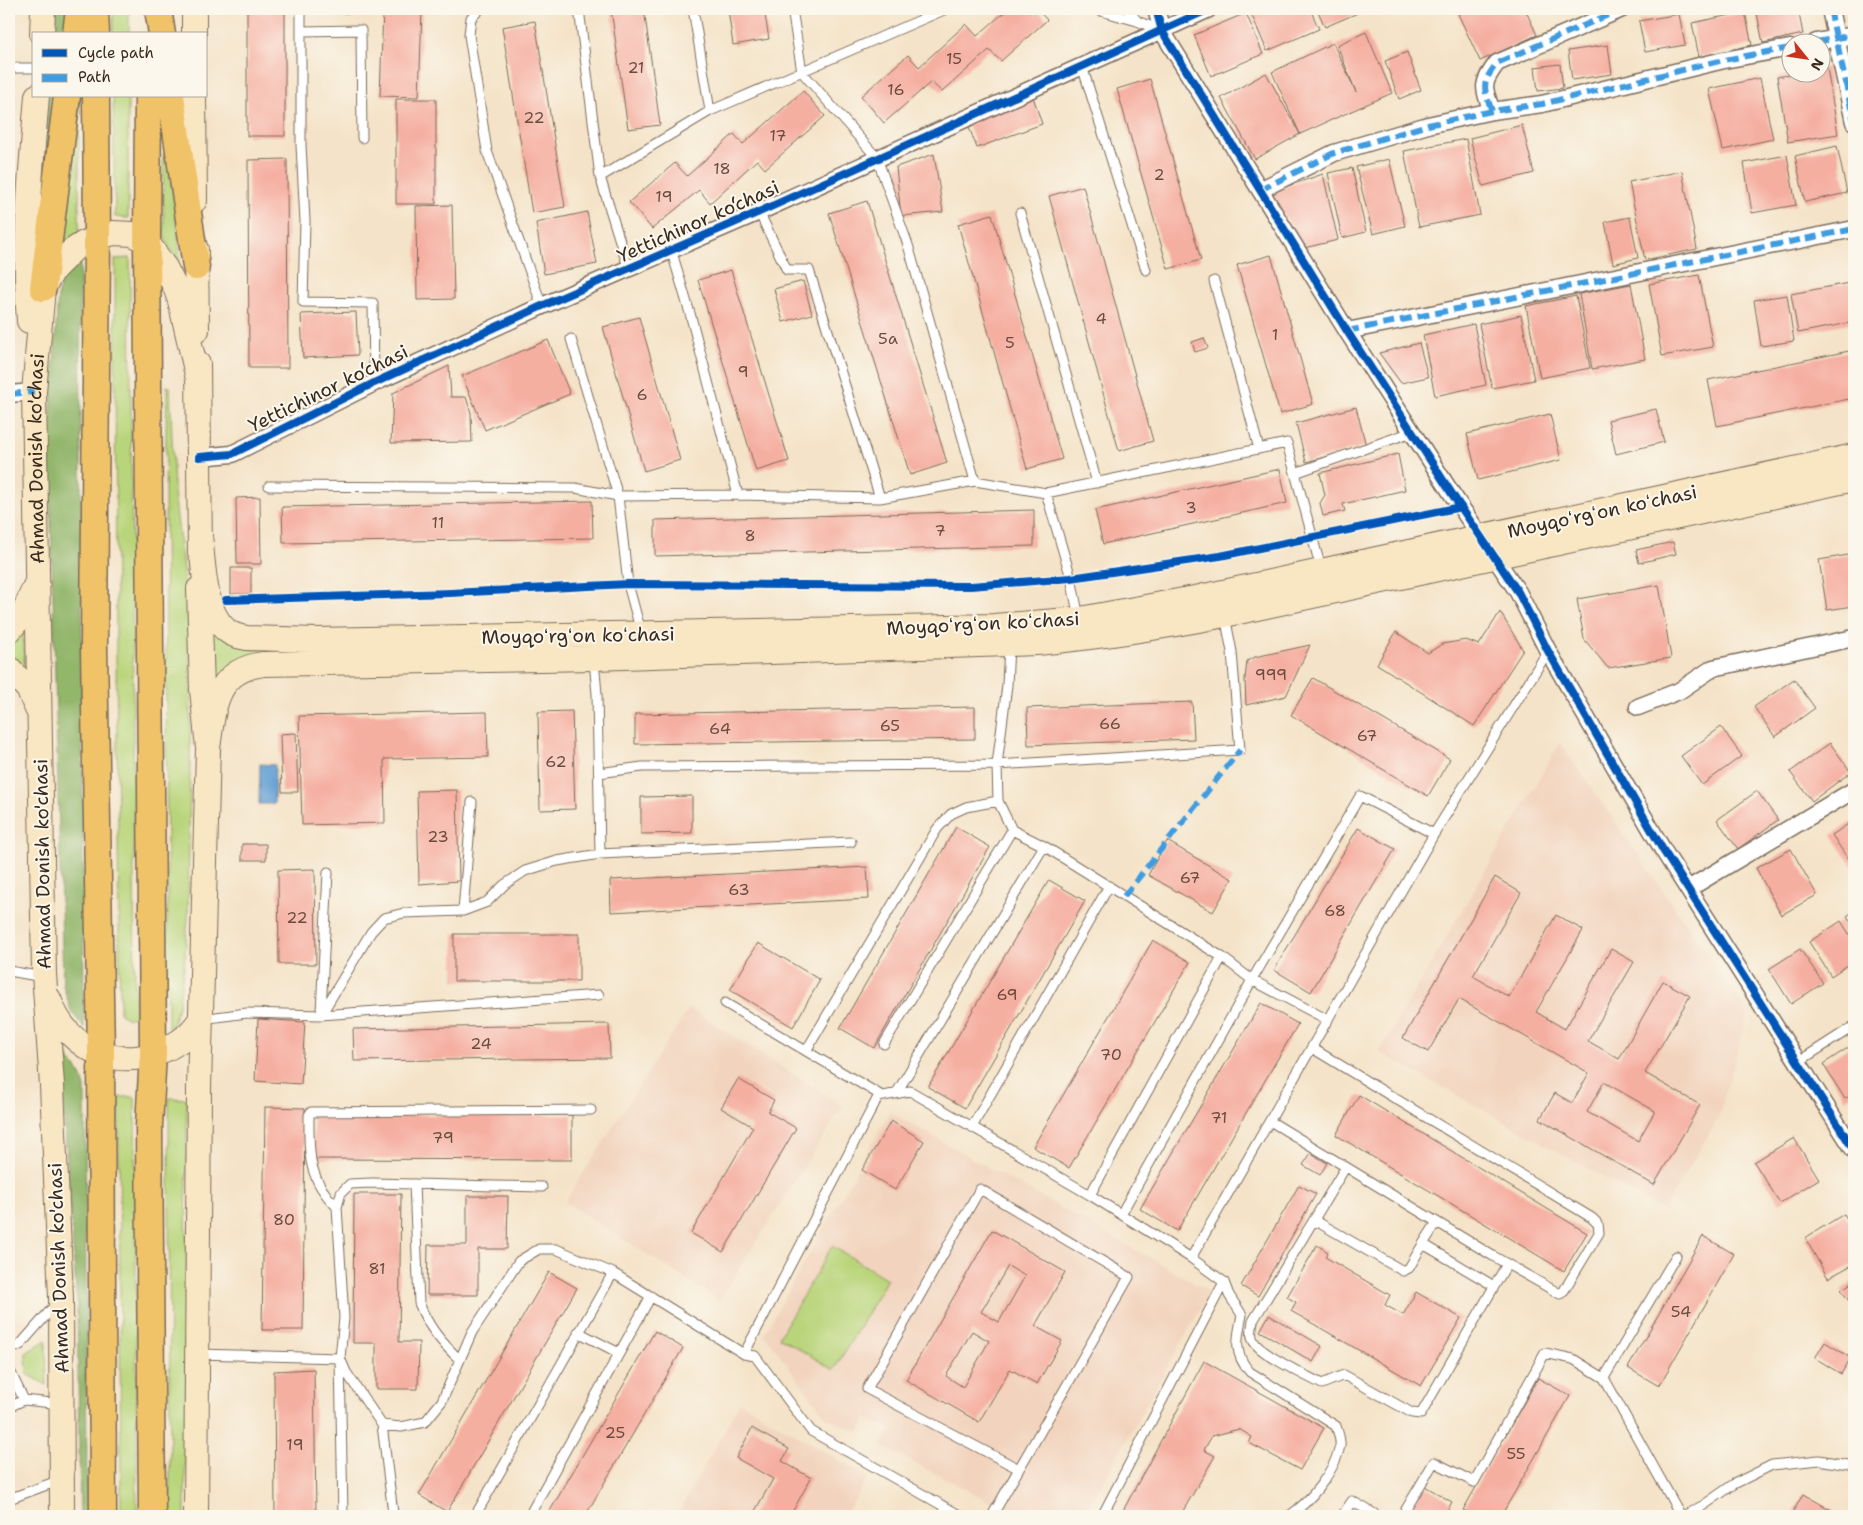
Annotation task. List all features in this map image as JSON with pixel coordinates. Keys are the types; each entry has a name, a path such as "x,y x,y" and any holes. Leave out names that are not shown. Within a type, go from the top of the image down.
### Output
{"main road":[{"path":"42,32 43,9"},
{"path":"76,32 79,9"},
{"path":"96,9 96,32"},
{"path":"149,9 149,32"},
{"path":"158,9 162,32"},
{"path":"194,9 194,32"},
{"path":"34,392 26,286 28,197 37,98"},
{"path":"43,288 56,198 67,98"},
{"path":"96,98 94,648 101,1053 103,1516"},
{"path":"148,98 147,242 153,1054 149,1126 152,1516"},
{"path":"171,98 196,266"},
{"path":"194,98 200,536 199,617 201,681 208,748 199,1095 196,1516"},
{"name":"Ahmad Donish ko'chasi","path":"62,1516 61,1298 52,1085 44,978 34,392 43,288 62,258 97,238 113,233 133,234 147,242"},
{"path":"147,242 176,287 198,379"},
{"name":"Moyqoʻrgʻon koʻchasi","path":"200,536 208,599 212,609 225,629 235,636 247,638 317,640 994,626 1080,619 1200,597 1854,456"},
{"name":"Moyqoʻrgʻon koʻchasi","path":"208,748 214,708 219,693 227,681 238,672 250,666 264,664 594,658 1009,643 1083,638 1151,629 1225,615 1854,479"},
{"path":"9,631 22,614 31,597 37,577"},
{"path":"9,668 28,689 39,715"},
{"path":"44,978 52,1006 72,1038 86,1048 116,1058 134,1059 167,1049 182,1040 201,1019"}],"street":[{"path":"1156,9 1162,31 1347,332 1518,592 1548,651 1663,850 1854,1150"},
{"name":"Yettichinor ko‘chasi","path":"199,457 232,454 374,383 542,306 629,270 671,249 759,212 1209,9"},
{"path":"1492,111 1484,88 1489,73 1497,63 1622,9"},
{"path":"1830,9 1854,122"},
{"path":"1830,40 1854,35"},
{"path":"1260,190 1334,153 1428,125 1492,111 1542,104 1724,60 1780,50"},
{"path":"1347,332 1854,229"},
{"path":"9,394 34,392"},
{"path":"1638,707 1679,692 1713,668 1854,638"},
{"path":"1688,889 1854,790"}],"lane":[{"path":"300,9 301,145 305,221 304,302 372,303 374,383"},
{"path":"480,9 469,13 469,35 487,151 542,306"},
{"path":"579,9 600,177 629,270"},
{"path":"693,9 710,111"},
{"path":"792,9 802,72 877,158 908,245 975,481"},
{"path":"919,9 922,19"},
{"path":"600,177 710,111 946,9"},
{"path":"1094,9 1137,21 1162,31"},
{"path":"1128,9 1137,21"},
{"path":"301,31 361,30 362,138"},
{"path":"1082,66 1146,270"},
{"path":"9,68 32,68"},
{"path":"759,212 787,270 809,270 880,498"},
{"path":"1020,213 1097,483"},
{"path":"671,249 738,495"},
{"path":"1214,281 1259,449"},
{"path":"571,339 618,496 628,584 642,634"},
{"path":"1295,473 1412,432"},
{"path":"269,486 575,488 618,496 738,495 880,498 975,481 1046,493 1287,443 1322,570"},
{"path":"1046,493 1071,578 1080,619"},
{"path":"599,773 642,767 997,765 1240,750 1232,652 1225,615"},
{"path":"1009,643 1007,685 997,765 998,801 1012,830 1044,846 1109,886 1222,958 1252,980 1328,1020"},
{"path":"1191,1258 1434,834 1548,651"},
{"path":"594,658 600,854"},
{"path":"1121,1214 1252,980 1360,796 1434,834"},
{"path":"806,1051 937,829 950,814 966,807 998,801"},
{"path":"463,911 472,802"},
{"path":"884,1044 1012,830"},
{"path":"320,1015 370,932 384,918 404,913 463,911 487,902 504,885 525,871 558,861 600,854 851,842"},
{"path":"896,1094 1044,846"},
{"path":"320,1015 328,872"},
{"path":"972,1127 1109,886"},
{"path":"1090,1195 1222,958"},
{"path":"9,971 44,978"},
{"path":"201,1019 247,1013 320,1015 599,995"},
{"path":"725,1003 882,1096"},
{"path":"1798,1062 1854,1026"},
{"path":"1270,1121 1345,1168 1560,1294 1599,1233 1598,1224 1584,1213 1312,1048"},
{"path":"744,1354 878,1097 910,1091 1090,1195 1191,1258 1224,1282 1229,1295 1242,1315 1253,1321"},
{"path":"337,1207 328,1198 312,1168 309,1156 309,1115 311,1112 591,1110"},
{"path":"1345,1168 1253,1321 1251,1333 1253,1342 1265,1353 1322,1384 1344,1375 1412,1413 1421,1414 1507,1264"},
{"path":"343,1516 340,1358 344,1318 337,1207 341,1193 350,1184 372,1183 542,1188"},
{"path":"414,1184 419,1303 425,1319 438,1339 460,1360"},
{"path":"992,1516 1019,1469 1129,1277 980,1189 867,1388 1019,1469"},
{"path":"1314,1220 1404,1271 1409,1268 1437,1222"},
{"path":"1423,1244 1494,1286"},
{"path":"382,1426 401,1427 426,1422 442,1401 472,1332 519,1261 539,1249 556,1249 613,1273 744,1354 755,1356 811,1431 961,1516"},
{"path":"1604,1378 1676,1256"},
{"path":"475,1516 613,1273"},
{"path":"1102,1516 1224,1282"},
{"path":"529,1516 651,1296"},
{"path":"9,1350 20,1345 61,1298"},
{"path":"1242,1315 1237,1339 1239,1359 1242,1363 1250,1372 1336,1426 1341,1444 1330,1470 1307,1500 1289,1516"},
{"path":"578,1332 619,1353"},
{"path":"1402,1516 1434,1462 1474,1482 1545,1353 1573,1359 1604,1378 1682,1516 1704,1505 1734,1484 1772,1465 1819,1460 1854,1466"},
{"path":"198,1354 340,1358"},
{"path":"340,1358 346,1372 382,1426 395,1516"},
{"path":"9,1370 24,1400"},
{"path":"9,1407 24,1400 62,1404"},
{"path":"9,1499 62,1479"},
{"path":"1342,1516 1352,1501 1378,1516"}],"shaded area":[{"path":"1560,743 1748,1013 1718,1119 1663,1210 1379,1052"},
{"path":"689,1008 843,1106 719,1300 565,1202"},
{"path":"890,1112 1210,1292 1083,1516 1018,1516 882,1446 890,1430 867,1418 859,1433 826,1417 764,1334"},
{"path":"740,1402 868,1477 845,1516 677,1516"}],"green space":[{"path":"54,9 67,9 63,32 53,32"},
{"path":"113,9 129,9 129,32 113,32"},
{"path":"48,98 55,98 44,190 41,188"},
{"path":"79,98 79,98 79,233 62,247"},
{"path":"113,98 128,98 128,218 115,217"},
{"path":"167,153 180,262 170,250 164,236 163,154"},
{"path":"80,256 84,1028 71,1011 63,985 49,443 58,293 66,270"},
{"path":"130,258 135,1014 128,1019 120,1014 116,651 115,259"},
{"path":"167,386 170,387 174,492 188,611 191,684 188,918 179,1003 172,1027 168,1028 165,492"},
{"path":"23,626 25,675 9,661 9,642"},
{"path":"209,626 252,649 290,653 212,684"},
{"path":"61,1047 81,1075 85,1087 87,1516 80,1516 77,1305"},
{"path":"119,1097 135,1097 137,1516 121,1516"},
{"path":"169,1098 187,1099 185,1516 170,1516"},
{"path":"832,1246 887,1279 834,1370 779,1337"},
{"path":"46,1340 47,1385 27,1374 26,1353"}],"water":[{"path":"260,764 275,765 274,804 259,804"}],"building":[{"path":"247,9 285,9 285,136 247,136"},
{"path":"315,9 355,9 355,13 315,13"},
{"path":"383,9 422,9 419,97 380,96"},
{"path":"611,9 644,9 660,125 628,129"},
{"path":"728,9 764,9 769,39 733,45"},
{"path":"1008,9 1037,9 1047,20 1001,61 989,50 942,92 931,82 884,123 861,96 908,55 919,67 966,24 977,36"},
{"path":"1255,9 1310,9 1319,29 1267,51 1250,11"},
{"path":"1317,9 1367,9 1325,27"},
{"path":"1469,9 1525,9 1537,35 1480,61 1458,14"},
{"path":"1756,9 1798,9 1803,32 1780,32 1780,39 1763,43"},
{"path":"1745,12 1752,45 1699,57 1692,23"},
{"path":"1246,13 1263,54 1211,76 1194,35"},
{"path":"1679,14 1685,45 1645,52 1639,21"},
{"path":"535,21 565,207 532,213 502,27"},
{"path":"1366,32 1392,93 1300,134 1272,72 1333,43 1356,92 1337,45"},
{"path":"1608,45 1612,74 1572,80 1568,51"},
{"path":"1407,52 1421,90 1399,99 1385,61"},
{"path":"1560,64 1563,88 1538,91 1535,67"},
{"path":"1266,73 1300,134 1255,159 1221,98"},
{"path":"1780,76 1780,82 1829,82 1838,134 1788,142 1777,77"},
{"path":"1760,78 1773,139 1723,150 1709,89"},
{"path":"1150,79 1201,260 1168,269 1117,89"},
{"path":"803,91 825,116 765,169 757,160 710,203 699,190 652,229 629,202 675,163 687,176 734,134 743,144"},
{"path":"1033,97 1042,124 977,148 967,122"},
{"path":"396,99 436,99 436,204 396,204"},
{"path":"1522,125 1534,173 1483,186 1470,138"},
{"path":"1466,139 1480,215 1419,227 1404,151"},
{"path":"1837,146 1847,193 1805,202 1795,156"},
{"path":"934,154 943,212 901,216 896,167"},
{"path":"1787,155 1796,205 1752,213 1744,163"},
{"path":"287,159 288,368 249,368 248,160"},
{"path":"1389,159 1405,226 1373,234 1356,167"},
{"path":"1352,168 1366,232 1342,238 1328,173"},
{"path":"1682,171 1697,249 1645,260 1629,182"},
{"path":"1323,174 1338,240 1304,248 1270,192"},
{"path":"1083,186 1153,441 1119,451 1049,196"},
{"path":"867,201 947,463 910,475 829,213"},
{"path":"452,205 454,299 417,300 416,206"},
{"path":"587,212 597,264 544,274 536,223"},
{"path":"992,214 1062,459 1027,469 958,224"},
{"path":"1630,217 1638,258 1613,264 1605,222"},
{"path":"1271,255 1313,404 1280,414 1237,265"},
{"path":"731,270 789,461 756,471 698,280"},
{"path":"1699,275 1713,347 1662,356 1649,284"},
{"path":"803,281 812,314 783,322 774,289"},
{"path":"1854,282 1854,322 1798,333 1791,294"},
{"path":"1631,284 1645,359 1592,369 1579,294"},
{"path":"1787,295 1794,341 1761,346 1754,300"},
{"path":"1576,296 1590,368 1540,378 1526,306"},
{"path":"356,312 358,355 303,358 301,314"},
{"path":"1521,315 1534,380 1492,388 1479,324"},
{"path":"639,317 680,460 644,471 603,327"},
{"path":"1474,324 1486,385 1435,396 1423,335"},
{"path":"1204,338 1208,348 1195,352 1192,342"},
{"path":"548,340 570,394 485,430 462,376"},
{"path":"1419,343 1428,377 1401,383 1379,353"},
{"path":"1854,350 1854,398 1717,426 1708,380"},
{"path":"449,366 451,397 466,397 471,413 472,442 391,443 393,393"},
{"path":"1356,407 1366,446 1306,462 1296,423"},
{"path":"1656,409 1664,442 1616,454 1608,420"},
{"path":"1550,414 1561,460 1478,480 1467,434"},
{"path":"1398,454 1405,490 1343,504 1345,511 1323,516 1320,503 1325,495 1320,473"},
{"path":"1280,469 1287,503 1103,544 1095,510"},
{"path":"260,497 261,564 237,564 236,498"},
{"path":"592,501 593,538 283,543 282,507"},
{"path":"1034,510 1034,546 655,556 655,520"},
{"path":"1673,542 1676,554 1639,563 1636,550"},
{"path":"1854,554 1854,606 1827,610 1819,560"},
{"path":"231,568 251,568 251,594 231,594"},
{"path":"1659,585 1671,658 1608,668 1584,639 1577,599"},
{"path":"1500,612 1523,650 1474,726 1377,664 1396,632 1428,653 1442,644 1466,640 1479,645"},
{"path":"1310,645 1286,696 1246,705 1245,679 1247,661 1255,657"},
{"path":"1313,678 1450,759 1428,796 1291,715"},
{"path":"1794,679 1815,708 1775,737 1754,707"},
{"path":"1192,702 1194,739 1028,745 1027,708"},
{"path":"975,707 975,739 635,744 635,714"},
{"path":"572,711 575,809 540,810 538,712"},
{"path":"487,712 488,757 384,759 385,823 302,825 299,716"},
{"path":"1721,727 1742,756 1702,785 1681,756"},
{"path":"296,733 298,792 282,792 280,734"},
{"path":"1830,743 1851,772 1812,801 1790,772"},
{"path":"457,790 459,881 419,884 417,791"},
{"path":"1757,791 1778,820 1738,849 1717,820"},
{"path":"692,796 692,833 641,834 641,797"},
{"path":"1854,820 1854,868 1832,835"},
{"path":"956,827 990,847 874,1048 840,1028"},
{"path":"1358,828 1395,849 1311,992 1274,970"},
{"path":"1167,841 1232,879 1213,912 1148,875"},
{"path":"242,844 266,844 266,860 242,860"},
{"path":"1791,849 1817,895 1781,915 1756,868"},
{"path":"867,867 869,899 611,912 610,880"},
{"path":"315,869 316,964 279,964 278,870"},
{"path":"1495,877 1521,893 1473,976 1509,997 1556,915 1583,930 1536,1012 1565,1029 1611,949 1634,962 1588,1041 1619,1059 1663,981 1690,996 1645,1073 1700,1105 1654,1185 1540,1119 1555,1093 1572,1103 1589,1073 1459,999 1428,1052 1403,1038","holes":["1604,1082 1655,1111 1638,1141 1587,1112"]},
{"path":"1049,880 1085,901 965,1108 928,1087"},
{"path":"1854,911 1854,927 1847,916"},
{"path":"1841,921 1854,942 1854,961 1831,976 1809,942"},
{"path":"454,934 579,934 579,981 454,981"},
{"path":"1153,940 1190,962 1069,1168 1033,1147"},
{"path":"758,943 820,980 793,1027 730,990"},
{"path":"1800,949 1823,983 1791,1004 1769,969"},
{"path":"1261,1003 1298,1024 1177,1231 1140,1209"},
{"path":"258,1019 305,1022 301,1084 255,1081"},
{"path":"609,1024 610,1058 354,1061 353,1029"},
{"path":"1854,1044 1854,1093 1845,1099 1823,1064"},
{"path":"738,1079 774,1100 768,1112 796,1128 723,1252 691,1233 753,1127 721,1108"},
{"path":"1359,1095 1587,1233 1564,1271 1336,1135"},
{"path":"265,1107 305,1108 303,1330 262,1330"},
{"path":"313,1115 572,1115 572,1160 313,1159"},
{"path":"891,1121 924,1141 895,1190 862,1170"},
{"path":"1794,1138 1819,1179 1780,1203 1754,1162"},
{"path":"1311,1153 1327,1163 1320,1175 1303,1165"},
{"path":"1299,1185 1316,1194 1258,1296 1241,1286"},
{"path":"354,1194 401,1194 399,1342 419,1342 418,1389 376,1389 376,1343 353,1343"},
{"path":"467,1196 508,1196 507,1249 478,1249 478,1295 427,1295 428,1245 467,1245"},
{"path":"1844,1214 1854,1230 1854,1264 1828,1278 1805,1238"},
{"path":"992,1230 1065,1272 1035,1326 1062,1341 1037,1384 1010,1369 979,1422 906,1380","holes":["1008,1266 1025,1276 999,1322 981,1312","972,1331 989,1341 963,1387 946,1376"]},
{"path":"1703,1236 1734,1254 1659,1386 1628,1368"},
{"path":"1317,1245 1328,1252 1325,1257 1390,1295 1385,1305 1403,1315 1416,1292 1461,1318 1421,1386 1291,1311 1296,1302 1287,1297"},
{"path":"549,1272 577,1288 447,1512 419,1495"},
{"path":"1854,1281 1854,1308 1841,1290"},
{"path":"1269,1315 1322,1346 1313,1362 1260,1331"},
{"path":"655,1331 683,1348 585,1516 547,1516"},
{"path":"1825,1342 1851,1358 1841,1374 1815,1358"},
{"path":"1204,1361 1324,1428 1300,1470 1249,1443 1252,1437 1239,1429 1212,1436 1204,1450 1215,1456 1180,1516 1120,1516"},
{"path":"314,1369 316,1516 275,1516 274,1371"},
{"path":"1538,1378 1570,1396 1501,1516 1475,1516 1463,1510"},
{"path":"752,1428 789,1449 782,1461 811,1478 790,1516 752,1516 773,1479 736,1458"},
{"path":"1423,1485 1452,1502 1444,1516 1405,1516"},
{"path":"1803,1494 1842,1516 1791,1516"}],"marked path":[{"path":"1492,111 1485,86 1488,76 1497,63 1622,9"},
{"path":"1830,9 1854,122"},
{"path":"1830,39 1854,35"},
{"path":"1260,190 1334,153 1428,125 1492,111 1542,104 1724,60 1780,50"},
{"path":"1347,331 1854,229"},
{"path":"9,394 34,392"},
{"path":"1124,896 1240,750"}],"cycle path":[{"path":"1156,9 1162,31 1347,331 1518,592 1548,651 1663,850 1854,1150"},
{"path":"199,457 232,454 374,383 542,306 759,212 1209,9"},
{"path":"226,600 450,593 628,584 971,586 1071,578 1220,556 1461,507"}]}
